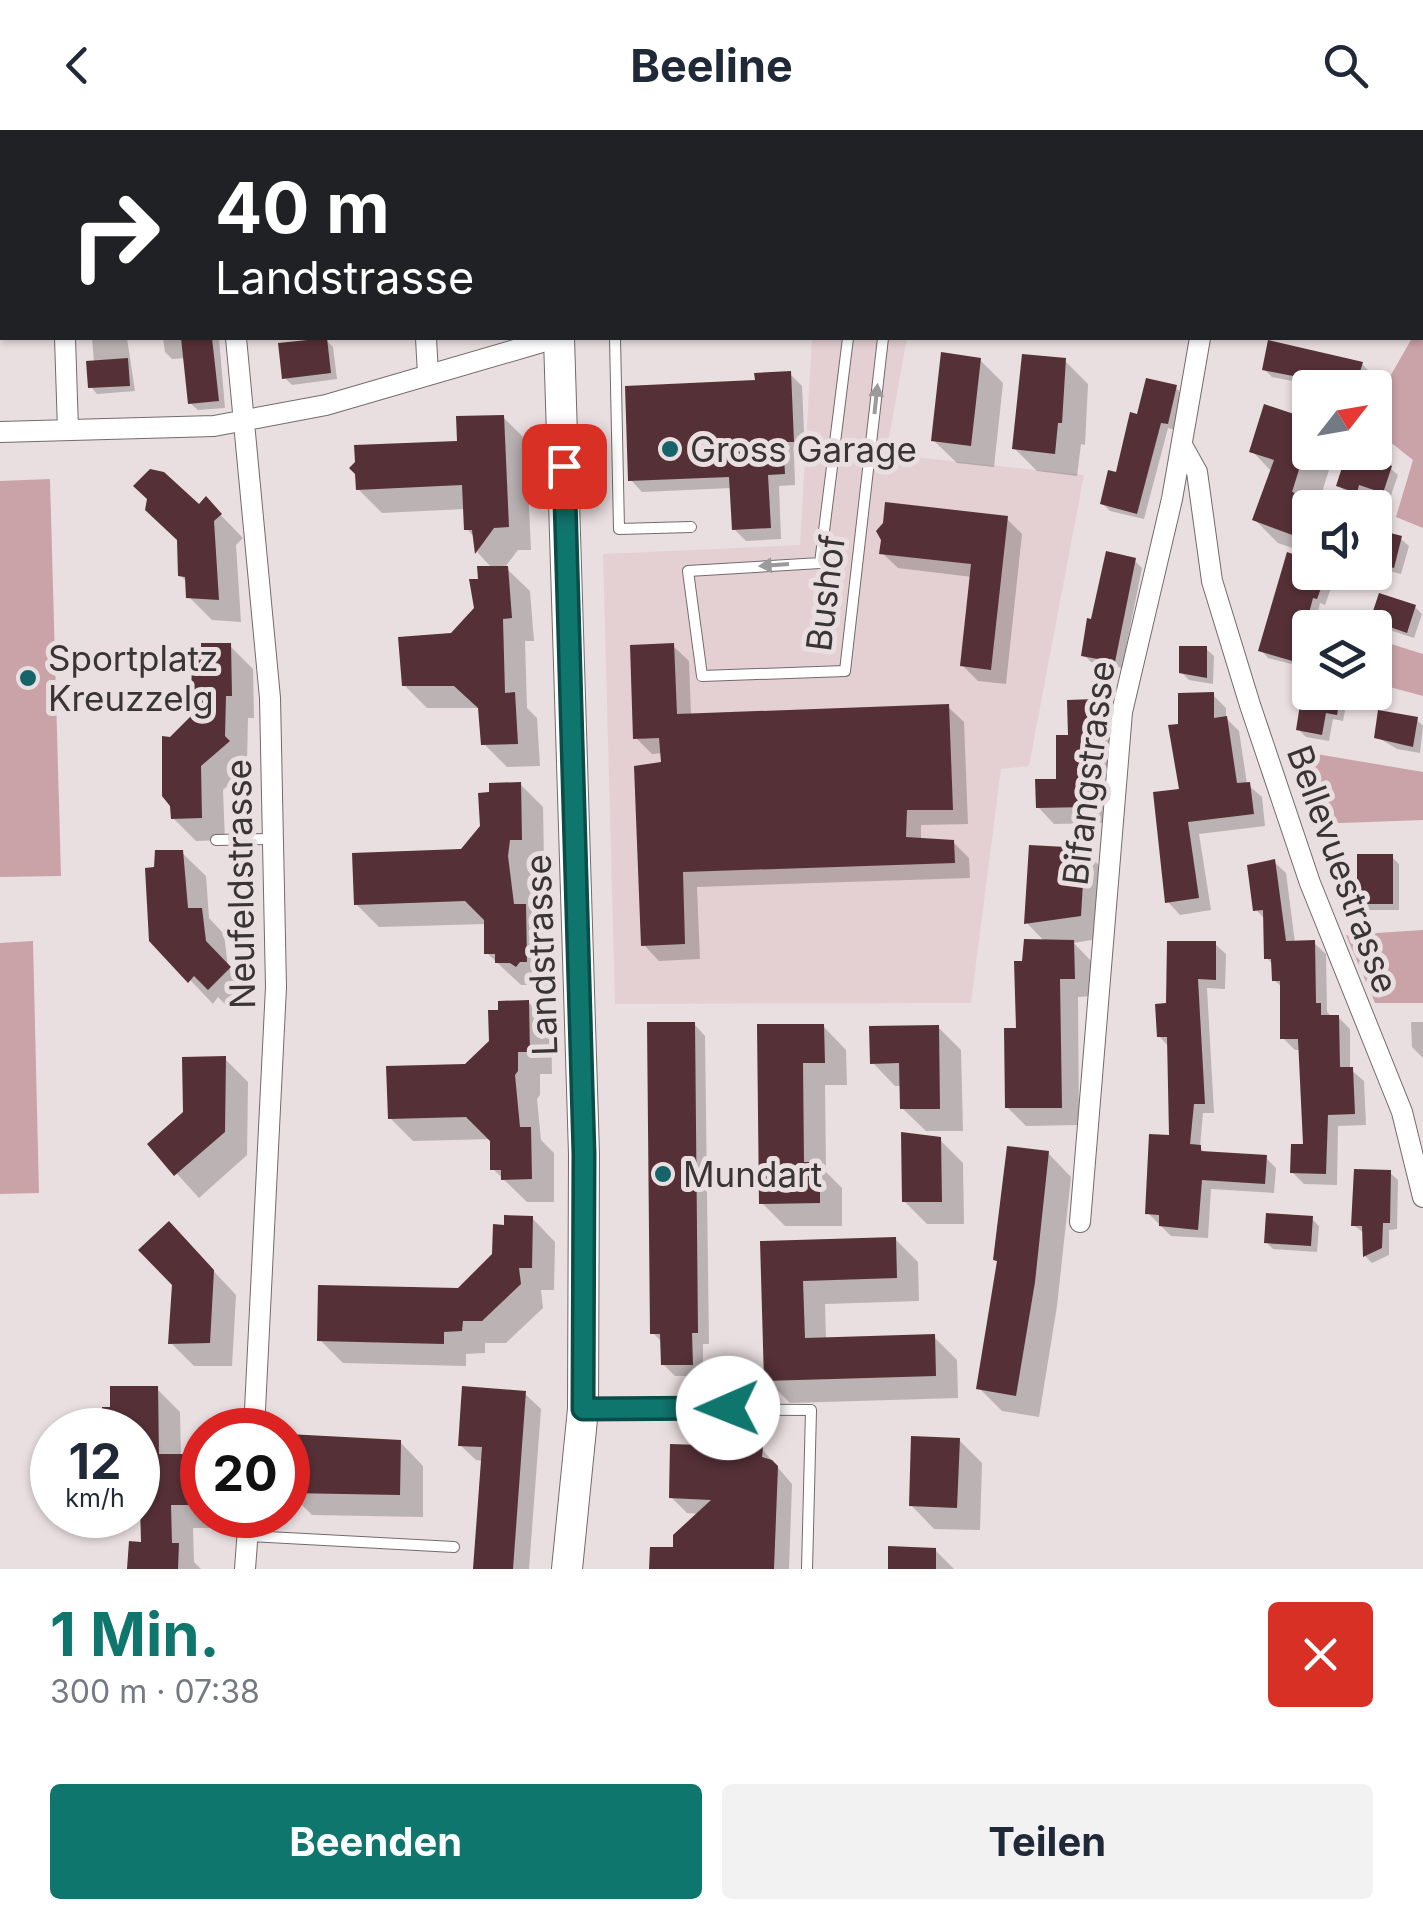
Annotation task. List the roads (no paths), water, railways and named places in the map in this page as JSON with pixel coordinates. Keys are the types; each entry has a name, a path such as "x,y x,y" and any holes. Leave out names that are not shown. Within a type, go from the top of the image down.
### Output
{"main road":[{"name":"Landstrasse","path":"558,340 583,1096 583,1409 568,1569"}],"street":[{"path":"65,340 68,430"},
{"name":"Neufeldstrasse","path":"236,340 270,698 276,987 255,1408"},
{"path":"426,340 428,375"},
{"path":"0,432 214,426 326,405 551,340"},
{"name":"Bifangstrasse","path":"1080,1222 1122,712 1182,445 1200,340"},
{"name":"Bellevuestrasse","path":"1182,445 1197,472 1212,581 1250,705 1310,883 1402,1112 1423,1197"},
{"path":"245,1569 248,1538"}],"lane":[{"path":"615,340 619,529 691,527"},
{"name":"Bushof","path":"848,340 820,562 688,571 702,676 845,670 882,340"},
{"path":"216,840 273,839"},
{"path":"583,1409 811,1410 807,1569"},
{"path":"310,1532 454,1547"}],"place":[{"name":"Gross Garage","path":"670,449"},
{"name":"Sportplatz Kreuzzelg","path":"28,678"},
{"name":"Mundart","path":"663,1174"}]}
